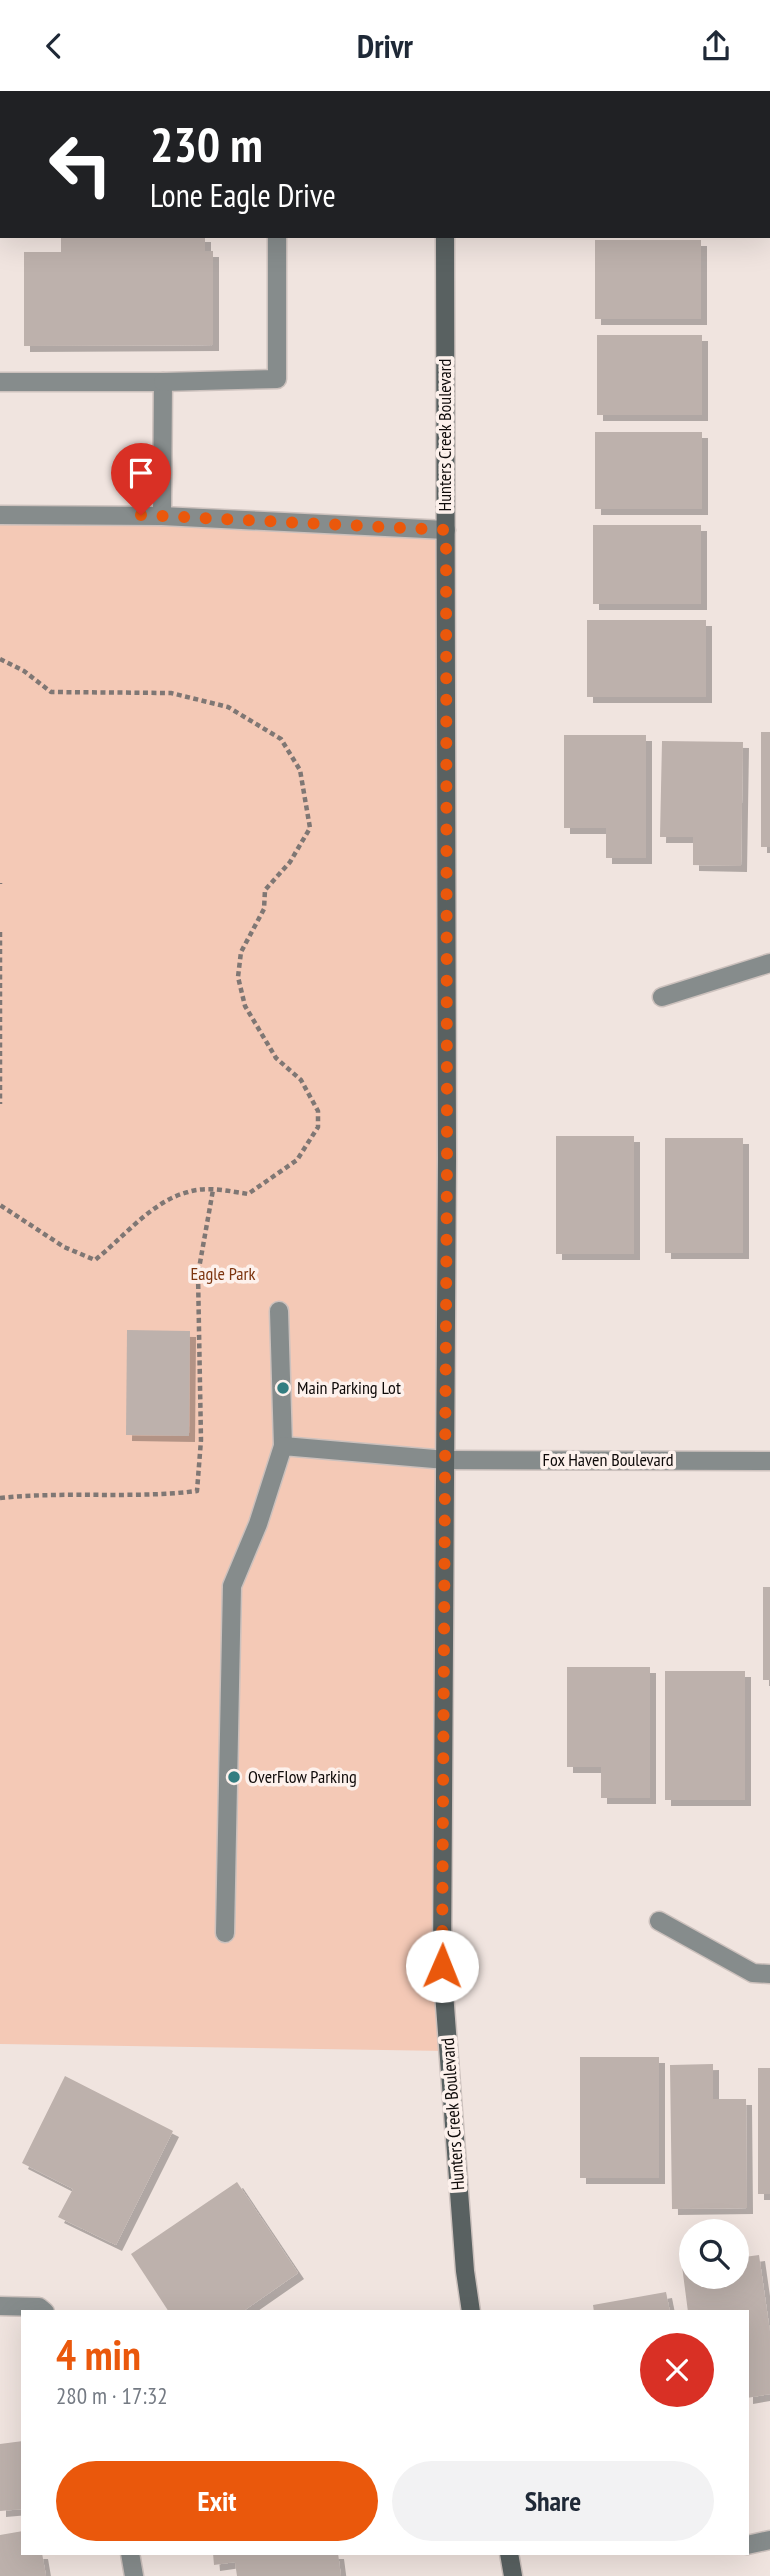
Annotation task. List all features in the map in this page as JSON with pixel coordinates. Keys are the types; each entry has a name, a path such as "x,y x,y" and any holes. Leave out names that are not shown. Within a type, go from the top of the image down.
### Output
{"street":[{"path":"0,382 277,379 277,238"},
{"name":"Hunters Creek Boulevard","path":"445,238 446,1460 442,1966 465,2271 471,2310"},
{"path":"162,516 163,382"},
{"path":"0,515 162,516 446,530"},
{"path":"662,997 770,963"},
{"path":"225,1933 232,1586 258,1524 283,1446 279,1311"},
{"name":"Fox Haven Boulevard","path":"283,1446 446,1460 770,1461"},
{"path":"659,1921 753,1973 770,1974"},
{"path":"0,2307 39,2307 43,2310"},
{"path":"749,2545 770,2540"},
{"path":"130,2555 134,2576"},
{"path":"509,2555 513,2576"}],"path":[{"path":"0,659 24,671 51,692 171,693 228,707 281,739 300,770 310,828 290,862 265,890 264,909 241,952 238,977 245,1006 276,1058 301,1080 318,1111 318,1127 297,1160 248,1194 213,1190 187,1192 152,1211 95,1260 64,1247 0,1205"},
{"path":"0,932 0,1104"},
{"path":"0,1498 51,1494 104,1497 150,1492 163,1495 197,1491 201,1440 198,1274 213,1190"}],"green space":[{"name":"Eagle Park","path":"0,515 446,530 448,2051 0,2044"}],"building":[{"path":"61,238 205,238 205,251 213,251 213,345 24,346 24,252 61,252"},
{"path":"595,240 701,240 701,319 595,319"},
{"path":"597,335 702,335 702,415 597,415"},
{"path":"595,432 702,432 702,509 595,509"},
{"path":"593,525 701,525 701,604 593,604"},
{"path":"587,620 706,620 706,697 587,697"},
{"path":"761,732 770,732 770,847 761,847"},
{"path":"564,735 646,735 646,858 606,858 606,828 564,828"},
{"path":"662,741 743,742 741,866 693,865 693,837 660,837"},
{"path":"556,1136 634,1136 634,1254 556,1254"},
{"path":"665,1138 743,1138 743,1253 665,1253"},
{"path":"127,1330 190,1331 189,1436 126,1435"},
{"path":"763,1587 770,1587 770,1680 763,1680"},
{"path":"567,1667 650,1667 650,1798 601,1798 601,1767 567,1767"},
{"path":"665,1671 745,1671 745,1800 665,1800"},
{"path":"580,2057 659,2057 659,2178 580,2178"},
{"path":"713,2064 713,2099 746,2099 747,2208 672,2209 670,2065"},
{"path":"758,2068 770,2068 770,2194 758,2194"},
{"path":"65,2076 173,2131 116,2245 58,2217 73,2189 22,2163"},
{"path":"237,2182 298,2273 245,2310 168,2310 131,2254"},
{"path":"759,2255 770,2332 770,2394 749,2398 749,2310 688,2310 685,2289 749,2289 749,2256"},
{"path":"666,2292 670,2310 594,2310 593,2305"},
{"path":"21,2441 21,2509 0,2511 0,2444"},
{"path":"21,2531 21,2555 42,2555 46,2576 0,2576 0,2535"},
{"path":"213,2555 338,2555 341,2576 237,2576 235,2562 214,2565"}],"place":[{"name":"Main Parking Lot","path":"283,1388"},
{"name":"OverFlow Parking","path":"234,1777"}],"route":[{"path":"141,515 446,530 447,1159 442,1966"}]}
